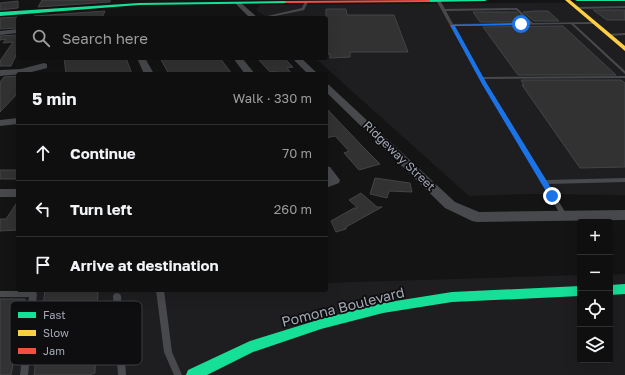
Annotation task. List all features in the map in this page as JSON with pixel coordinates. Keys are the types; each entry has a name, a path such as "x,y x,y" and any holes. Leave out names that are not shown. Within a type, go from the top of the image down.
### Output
{"main road":[{"path":"0,14 64,8 183,2 485,0"},
{"path":"567,0 577,4 595,23 625,49"},
{"path":"577,4 625,0"},
{"path":"613,290 625,289"},
{"name":"Pomona Boulevard","path":"193,375 250,346 321,324 382,308 452,297 577,291"}],"street":[{"path":"237,1 252,16"},
{"path":"0,32 16,31"},
{"path":"143,60 148,72"},
{"path":"239,60 248,72"},
{"path":"298,60 311,72"},
{"path":"21,72 45,66"},
{"path":"0,73 16,72"},
{"name":"Ridgeway Street","path":"328,89 450,205 477,217 564,215"},
{"path":"0,123 16,121"},
{"path":"0,193 16,193"},
{"path":"564,215 625,214"}],"lane":[{"path":"438,0 482,78 564,215"},
{"path":"271,16 303,9 306,2"},
{"path":"577,4 625,7"},
{"path":"444,10 517,9 532,24"},
{"path":"452,25 595,23"},
{"path":"572,24 625,73"},
{"path":"608,35 625,34"},
{"path":"482,78 625,77"},
{"path":"543,182 625,180"},
{"path":"160,292 168,352 178,375"},
{"path":"0,294 33,294 32,301"},
{"path":"117,296 117,301"},
{"path":"24,375 25,365"},
{"path":"121,365 122,375"}],"shaded area":[{"path":"625,2 625,195 528,194 469,196 317,60 328,60 328,16 265,16 256,10 260,5"},
{"path":"625,274 625,375 0,375 0,292 328,292 328,283 577,275 577,363 613,363 613,275"}],"building":[{"path":"42,0 110,0 110,2 38,7"},
{"path":"18,1 18,8 0,10 0,3"},
{"path":"326,9 346,9 347,15 394,15 408,52 350,52 350,57 330,58 330,54 328,54 328,16 326,16"},
{"path":"593,10 625,10 625,20 607,20"},
{"path":"105,11 103,16 34,16"},
{"path":"548,11 559,21 534,21 523,12"},
{"path":"473,12 516,12 525,22 480,22"},
{"path":"16,17 16,28 0,29 0,18"},
{"path":"563,26 616,75 518,75 483,27"},
{"path":"16,35 16,55 11,66 0,66 0,61 13,42 3,43 6,39 0,40 0,36"},
{"path":"64,60 127,60 131,72 66,72"},
{"path":"161,60 222,60 230,72 168,72"},
{"path":"259,60 286,60 293,67 287,68 290,72 270,72"},
{"path":"16,76 16,95 0,112 0,82 4,77"},
{"path":"521,80 621,80 625,83 625,167 580,168 522,85 524,85"},
{"path":"328,110 380,164 359,170 344,153 349,151 335,136 328,138"},
{"path":"0,170 16,170 16,179 0,179"},
{"path":"375,178 410,183 412,192 389,191 387,198 370,194"},
{"path":"361,193 377,207 382,207 346,227 346,229 336,232 331,221 354,208 358,208 349,200"},
{"path":"16,204 16,230 0,231 0,219 6,219"},
{"path":"45,292 98,292 98,301 44,301"},
{"path":"0,299 25,299 25,301 10,301 10,365 13,365 11,375 0,375"},
{"path":"35,365 95,365 95,373 89,375 34,375"}],"traffic: fast":[{"path":"428,1 485,0"},
{"path":"577,0 625,0"},
{"path":"0,14 139,4 286,2"},
{"path":"613,290 625,289"},
{"path":"193,375 250,347 321,324 383,308 452,297 577,291"}],"traffic: slow":[{"path":"567,0 625,49"}],"traffic: jam":[{"path":"286,2 428,1"}],"route":[{"path":"521,24 452,25 485,84 552,196"}]}
